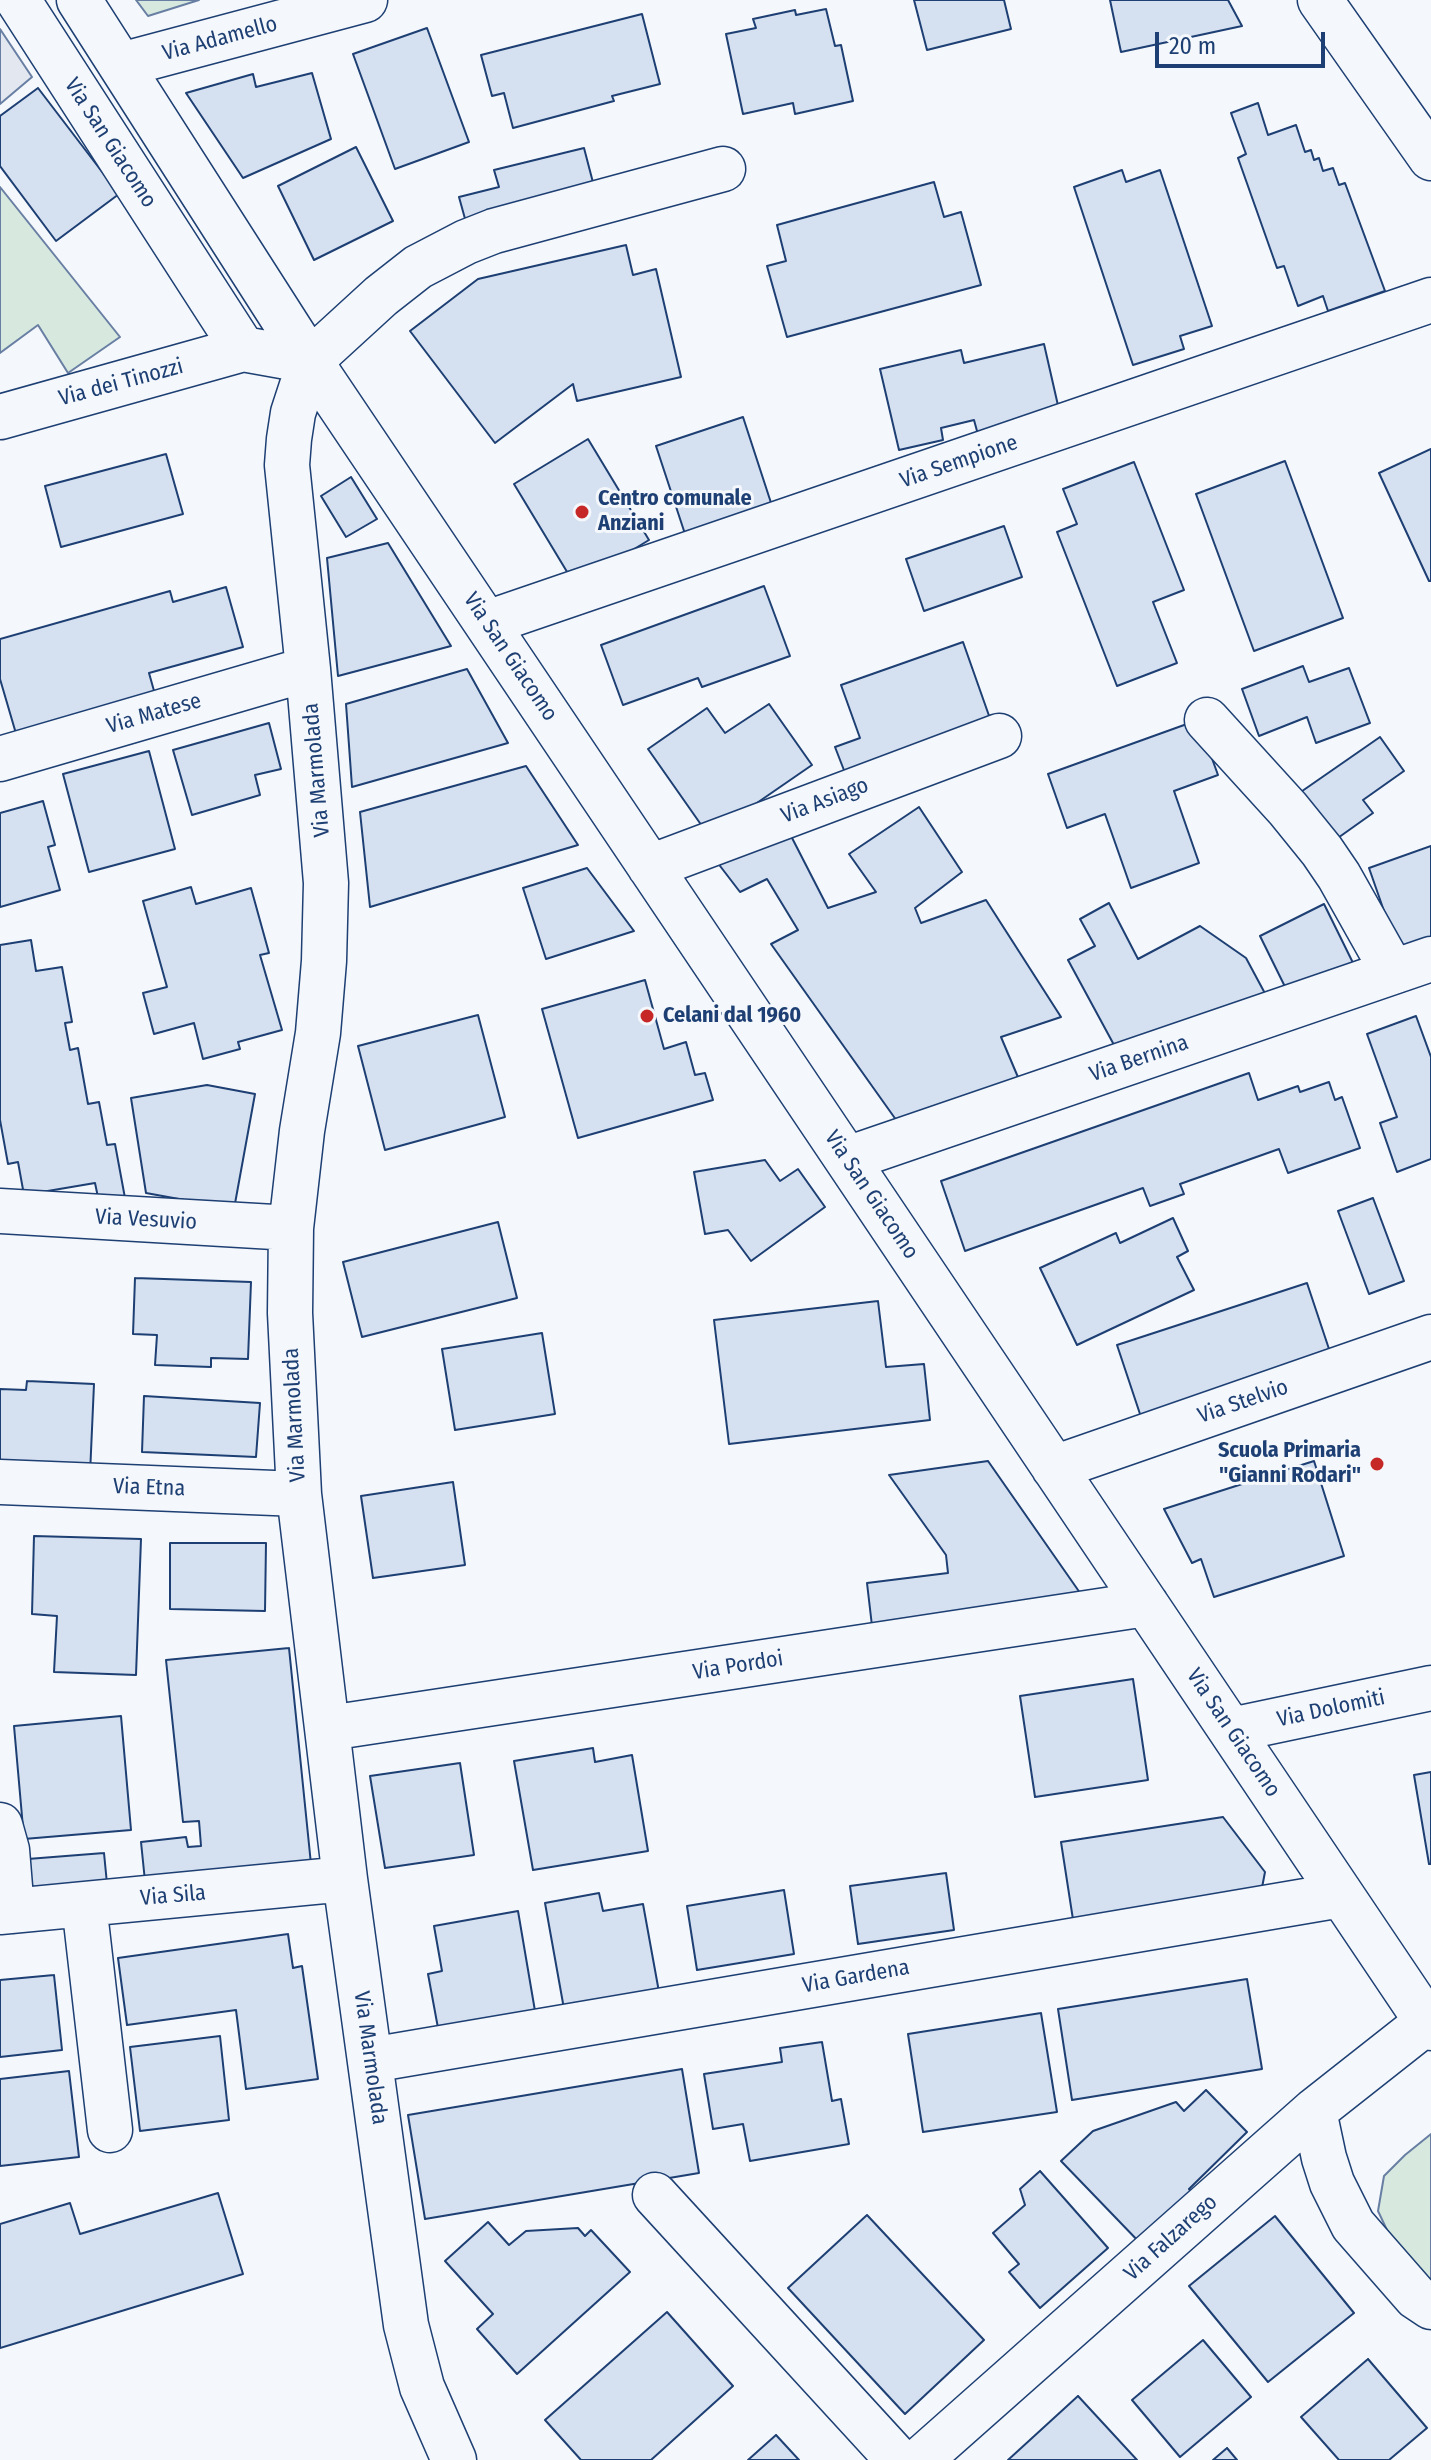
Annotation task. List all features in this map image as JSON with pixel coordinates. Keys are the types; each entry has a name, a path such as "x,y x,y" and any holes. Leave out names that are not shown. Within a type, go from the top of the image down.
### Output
{"street":[{"name":"Via San Giacomo","path":"18,0 243,349"},
{"name":"Via San Giacomo","path":"79,0 310,361 1429,2025"},
{"name":"Via Adamello","path":"121,65 365,0"},
{"path":"1320,0 1431,158"},
{"path":"243,349 310,361 398,282 418,267 466,242 524,222 723,169"},
{"name":"Via Sempione","path":"487,623 1431,300"},
{"name":"Via dei Tinozzi","path":"0,417 243,349"},
{"name":"Via Marmolada","path":"310,361 293,413 287,465 323,837 325,921 318,1033 291,1228 290,1313 299,1494 345,1879 406,2325 422,2387 454,2460"},
{"name":"Via Matese","path":"0,759 308,669"},
{"path":"1207,720 1288,809 1322,851 1347,890 1412,966"},
{"name":"Via Asiago","path":"650,867 999,736"},
{"name":"Via Bernina","path":"847,1159 1412,966"},
{"name":"Via Vesuvio","path":"0,1211 291,1228"},
{"name":"Via Stelvio","path":"1054,1468 1431,1337"},
{"name":"Via Etna","path":"0,1482 299,1494"},
{"name":"Via Pordoi","path":"329,1728 1146,1604"},
{"name":"Via Dolomiti","path":"1231,1730 1431,1688"},
{"path":"0,1825 7,1850 6,1912"},
{"name":"Via Sila","path":"6,1912 345,1879"},
{"name":"Via Gardena","path":"371,2060 1341,1895"},
{"path":"84,1904 110,2130"},
{"name":"Via Falzarego","path":"920,2460 1314,2111 1429,2025"},
{"path":"1314,2111 1332,2183 1353,2225 1416,2297 1431,2307"},
{"path":"655,2195 898,2460"}],"shaded area":[{"path":"136,0 199,0 148,16"},
{"path":"0,29 32,77 0,104"},
{"path":"0,187 120,337 68,373 38,325 0,353"},
{"path":"1431,2134 1431,2281 1396,2249 1378,2211 1384,2176"}],"building":[{"path":"914,0 1004,0 1011,29 927,50"},
{"path":"1110,0 1228,0 1242,26 1121,52"},
{"path":"826,9 835,46 841,45 853,101 795,114 793,103 743,114 726,34 756,28 753,19 795,10 796,15"},
{"path":"642,14 660,84 612,96 614,101 513,128 504,93 492,96 481,55"},
{"path":"427,28 469,142 395,169 353,54"},
{"path":"312,73 331,139 243,178 186,93 253,74 256,87"},
{"path":"38,88 119,194 56,241 0,166 0,116"},
{"path":"1258,103 1268,135 1296,125 1305,152 1311,150 1314,160 1319,158 1323,171 1333,168 1339,185 1345,183 1385,291 1328,311 1323,296 1298,306 1284,266 1277,268 1238,158 1246,154 1231,113"},
{"path":"356,147 393,221 314,260 278,186"},
{"path":"584,148 596,194 467,226 459,197 499,187 494,170"},
{"path":"1122,170 1126,182 1160,170 1212,326 1180,336 1184,349 1133,365 1074,187"},
{"path":"934,182 944,217 961,212 981,285 787,337 767,266 786,261 777,225"},
{"path":"626,245 633,275 656,269 681,377 577,401 573,384 495,443 410,331 478,279"},
{"path":"1044,344 1062,423 980,442 974,420 941,428 943,440 899,450 880,369 961,350 964,363"},
{"path":"743,417 774,512 687,540 656,446"},
{"name":"Centro comunale Anziani","path":"588,439 649,540 575,585 514,484"},
{"path":"1431,449 1431,581 1429,581 1379,473"},
{"path":"166,454 183,514 61,547 45,486"},
{"path":"1285,461 1343,618 1254,651 1196,494"},
{"path":"1134,462 1184,590 1153,602 1177,663 1117,686 1057,532 1077,524 1063,489"},
{"path":"351,477 377,519 346,537 321,496"},
{"path":"1004,526 1022,577 924,611 906,559"},
{"path":"388,543 451,646 338,676 327,558"},
{"path":"764,586 790,656 702,687 698,678 623,705 601,645"},
{"path":"226,587 243,647 149,673 156,698 17,737 0,679 0,639 170,591 173,602"},
{"path":"963,642 993,727 847,778 835,747 860,738 841,685"},
{"path":"1303,666 1309,682 1349,668 1370,723 1316,743 1307,717 1259,736 1242,689"},
{"path":"467,669 508,743 352,787 346,704"},
{"path":"769,704 812,765 709,836 648,749 707,708 725,733"},
{"path":"1198,720 1218,775 1174,791 1199,863 1131,888 1105,814 1067,828 1048,774"},
{"path":"269,723 281,769 255,775 260,795 192,815 173,750"},
{"path":"1380,737 1404,771 1363,800 1373,813 1328,845 1295,796"},
{"path":"149,751 175,849 89,872 63,774"},
{"path":"526,766 578,845 370,907 360,812"},
{"path":"43,801 55,845 48,847 60,890 0,907 0,813"},
{"path":"919,807 962,872 915,908 921,923 986,900 1061,1017 1001,1037 1023,1089 904,1131 771,944 798,930 767,879 740,892 717,862 790,834 828,908 876,892 849,854"},
{"path":"1431,846 1431,943 1399,954 1369,868"},
{"path":"587,868 634,931 546,959 523,888"},
{"path":"191,887 196,904 251,888 269,953 260,955 282,1030 238,1042 240,1049 203,1059 194,1023 154,1034 143,993 167,987 143,901"},
{"path":"1109,903 1138,959 1200,926 1246,958 1268,999 1120,1056 1068,960 1095,946 1080,919"},
{"path":"1324,904 1357,971 1293,1003 1260,936"},
{"path":"31,940 36,971 62,967 72,1022 65,1023 70,1050 78,1048 88,1104 99,1102 107,1145 115,1144 125,1198 99,1202 95,1183 24,1195 18,1162 8,1164 0,1120 0,945"},
{"path":"645,980 664,1049 686,1042 695,1075 705,1073 713,1100 578,1138 542,1009"},
{"path":"478,1015 505,1117 385,1150 358,1046"},
{"path":"1416,1016 1431,1057 1431,1159 1397,1172 1380,1123 1397,1117 1367,1034"},
{"path":"1249,1073 1258,1100 1298,1086 1300,1092 1329,1082 1335,1100 1342,1097 1360,1148 1288,1173 1279,1149 1180,1184 1184,1194 1150,1206 1143,1188 965,1251 941,1181"},
{"path":"207,1085 255,1094 234,1209 146,1193 131,1098"},
{"path":"765,1160 780,1181 798,1169 825,1207 751,1261 728,1230 705,1234 694,1172"},
{"path":"1373,1198 1404,1281 1369,1294 1338,1211"},
{"path":"1173,1218 1188,1251 1177,1257 1194,1290 1077,1345 1040,1268 1116,1233 1120,1243"},
{"path":"498,1222 517,1298 362,1337 343,1262"},
{"path":"135,1278 251,1282 248,1359 211,1358 211,1367 155,1365 157,1335 133,1334"},
{"path":"1307,1283 1333,1361 1143,1423 1117,1345"},
{"path":"878,1301 886,1367 924,1364 930,1420 729,1444 714,1320"},
{"path":"542,1333 555,1414 455,1430 442,1349"},
{"path":"27,1381 94,1384 90,1474 0,1470 0,1389 26,1390"},
{"path":"144,1396 260,1403 256,1457 142,1452"},
{"path":"988,1461 1085,1600 872,1626 867,1583 948,1573 946,1555 889,1475"},
{"path":"1314,1461 1344,1556 1214,1597 1201,1559 1192,1563 1164,1509"},
{"path":"453,1482 465,1565 373,1578 361,1496"},
{"path":"34,1536 141,1539 136,1675 54,1672 57,1616 32,1614"},
{"path":"170,1543 266,1543 265,1611 170,1609"},
{"path":"289,1648 312,1874 146,1891 141,1842 186,1837 188,1847 201,1846 199,1821 183,1822 166,1660"},
{"path":"1133,1679 1148,1780 1035,1797 1020,1696"},
{"path":"121,1716 131,1830 24,1839 14,1726"},
{"path":"593,1748 595,1762 632,1755 648,1851 533,1870 514,1761"},
{"path":"460,1763 474,1855 385,1868 370,1776"},
{"path":"1431,1772 1431,1864 1429,1864 1414,1775"},
{"path":"1223,1817 1265,1872 1260,1898 1074,1926 1061,1842"},
{"path":"104,1853 108,1894 19,1902 15,1860"},
{"path":"946,1873 954,1930 858,1944 850,1886"},
{"path":"784,1890 794,1954 697,1970 687,1906"},
{"path":"599,1893 603,1911 643,1904 661,2003 566,2020 545,1903"},
{"path":"518,1911 535,2011 438,2028 428,1974 442,1971 434,1926"},
{"path":"288,1934 293,1968 302,1966 318,2079 246,2089 236,2010 127,2025 118,1958"},
{"path":"54,1975 62,2050 0,2057 0,1980"},
{"path":"1247,1979 1262,2069 1072,2100 1058,2009"},
{"path":"1041,2013 1057,2112 923,2132 908,2034"},
{"path":"220,2036 229,2120 140,2131 130,2047"},
{"path":"822,2042 832,2101 841,2099 849,2144 750,2161 743,2124 713,2129 704,2074 782,2062 780,2048"},
{"path":"682,2069 699,2173 425,2219 408,2115"},
{"path":"69,2071 79,2157 0,2166 0,2079"},
{"path":"1206,2090 1247,2132 1189,2189 1194,2195 1142,2245 1061,2161 1093,2131 1176,2102 1184,2111"},
{"path":"1040,2171 1108,2248 1040,2308 1009,2272 1019,2264 993,2233 1025,2205 1020,2189"},
{"path":"218,2193 243,2274 0,2348 0,2224 70,2203 80,2234"},
{"path":"867,2215 984,2340 905,2414 788,2288"},
{"path":"1275,2216 1354,2313 1268,2382 1189,2286"},
{"path":"488,2222 509,2245 526,2231 578,2228 585,2236 591,2230 630,2272 517,2374 477,2329 493,2314 445,2261"},
{"path":"667,2312 733,2386 651,2460 581,2460 545,2420"},
{"path":"1203,2340 1251,2397 1180,2457 1132,2400"},
{"path":"1368,2359 1427,2428 1389,2460 1339,2460 1301,2417"},
{"path":"1078,2396 1137,2460 1008,2460"},
{"path":"776,2435 799,2460 748,2460"},
{"path":"1227,2448 1237,2460 1213,2460"}],"place":[{"name":"Centro comunale Anziani","path":"582,512"},
{"name":"Celani dal 1960","path":"647,1016"},
{"name":"Scuola Primaria \"Gianni Rodari\"","path":"1377,1464"}]}
